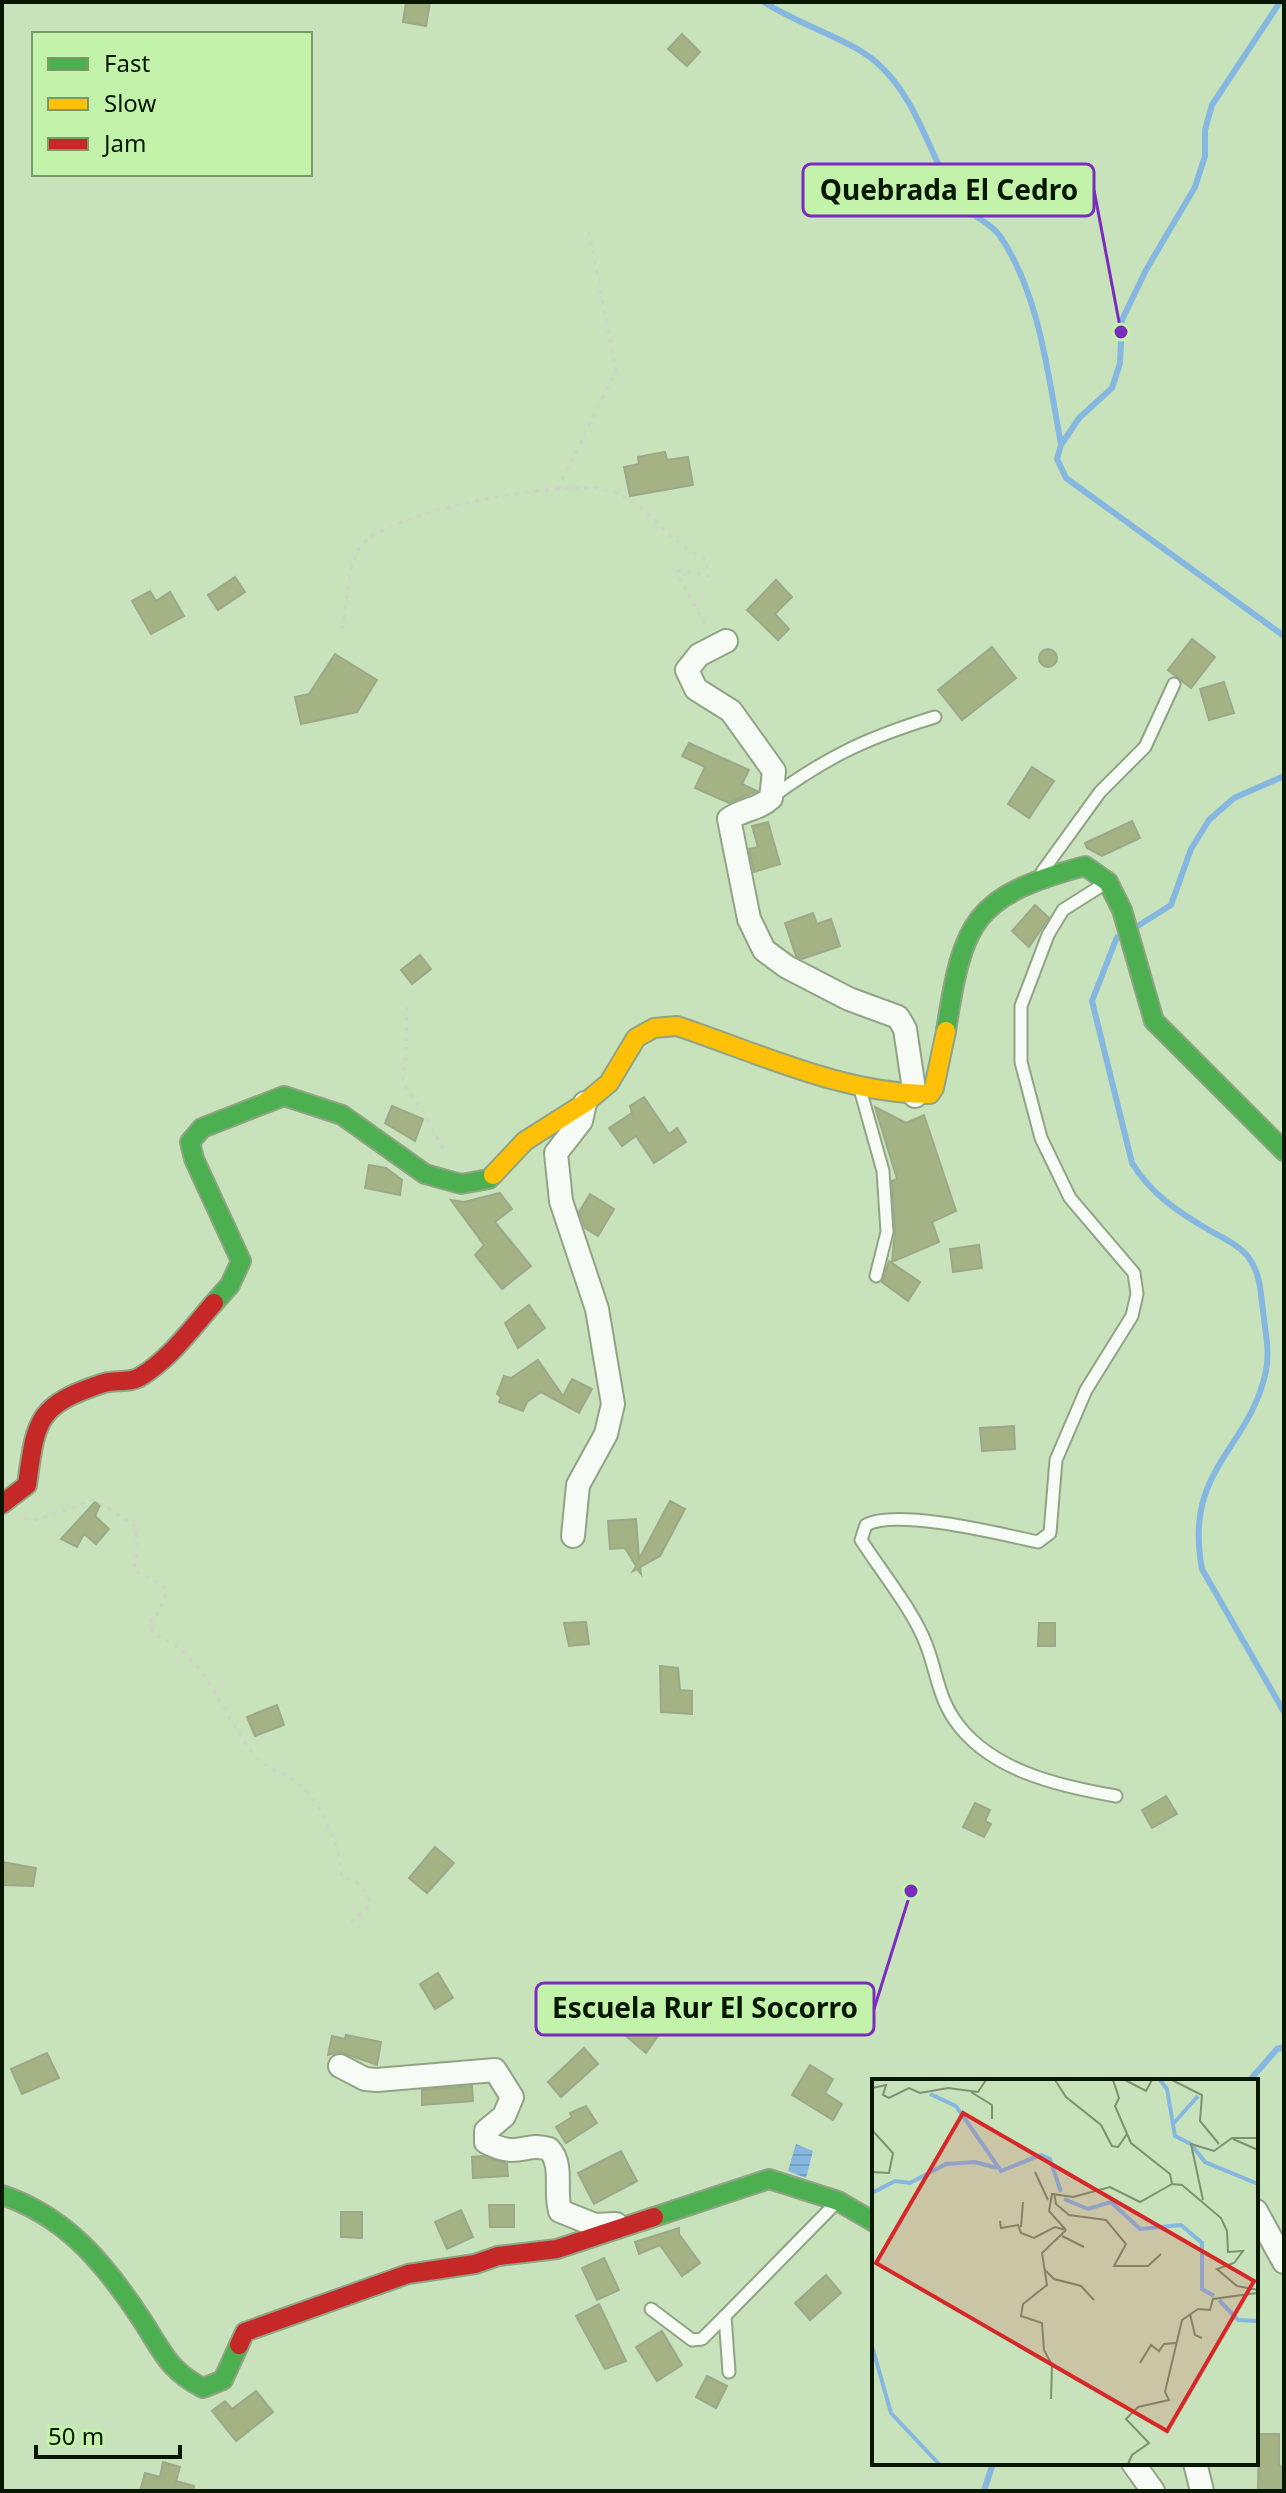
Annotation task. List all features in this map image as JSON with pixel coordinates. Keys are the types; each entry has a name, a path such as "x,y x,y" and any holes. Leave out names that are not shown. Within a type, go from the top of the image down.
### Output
{"street":[{"path":"726,641 699,655 687,670 696,689 731,711 774,771 771,798 760,808 739,812 729,819 749,919 764,950 787,967 849,999 898,1017 905,1029 915,1096"},
{"path":"7,1509 27,1485 35,1426 63,1399 107,1382 137,1379 167,1356 230,1285 241,1261 190,1142 202,1128 284,1096 342,1115 425,1174 461,1184 489,1179 525,1141 585,1103 609,1083 636,1038 654,1028 677,1026 859,1084 915,1096 930,1094 936,1087 954,978 979,917 998,898 1036,880 1085,866 1108,882 1122,910 1154,1021 1284,1151"},
{"path":"573,1536 578,1485 606,1434 613,1404 597,1309 559,1189 556,1153 581,1121 585,1103"},
{"path":"340,2066 365,2079 377,2080 495,2070 512,2097 504,2116 486,2131 486,2142 513,2153 538,2147 549,2149 557,2162 556,2198 560,2211 595,2225 633,2223"},
{"path":"2,2195 50,2214 79,2236 179,2376 203,2388 223,2380 245,2332 408,2274 475,2264 498,2256 557,2249 769,2179 838,2201 872,2221"},
{"path":"1258,2215 1284,2262"},
{"path":"1134,2465 1153,2491"},
{"path":"1196,2465 1202,2491"}],"lane":[{"path":"1036,880 1100,792 1145,747 1174,684"},
{"path":"771,798 829,758 876,735 935,717"},
{"path":"1108,882 1063,910 1048,935 1021,1006 1021,1062 1041,1138 1070,1198 1134,1273 1137,1294 1132,1316 1086,1390 1056,1460 1050,1533 1038,1542 943,1524 879,1518 866,1525 861,1540 926,1644 934,1678 954,1719 990,1758 1082,1790 1116,1796"},
{"path":"859,1084 883,1171 887,1232 876,1276"},
{"path":"651,2309 692,2340 702,2339 838,2201"},
{"path":"725,2316 729,2372"}],"path":[{"path":"558,489 616,370 588,227"},
{"path":"342,629 360,547 380,530 452,505 558,489 606,490 645,509 678,542 706,560 709,576 680,570 677,574 707,627 706,648 699,655"},
{"path":"407,1007 402,1083 425,1114 444,1153 454,1158"},
{"path":"7,1509 33,1521 95,1500 134,1525 138,1548 134,1570 145,1579 160,1581 167,1590 158,1614 151,1619 152,1634 182,1647 260,1762 291,1778 313,1800 335,1834 341,1855 341,1877 357,1880 366,1891 370,1905 352,1922 364,1931"}],"water":[{"path":"796,2144 813,2151 806,2178 788,2171"}],"building":[{"path":"406,2 430,2 426,26 403,22"},
{"path":"682,34 700,52 687,66 668,49"},
{"path":"665,452 667,460 688,457 693,485 630,496 624,467 639,464 638,457"},
{"path":"235,577 245,592 218,610 208,595"},
{"path":"776,580 792,597 775,614 789,629 778,640 747,610"},
{"path":"150,591 156,601 170,592 184,616 151,634 132,601"},
{"path":"1192,639 1215,657 1191,688 1168,670"},
{"path":"992,647 1016,678 962,720 938,690"},
{"path":"1048,649 1057,658 1048,667 1039,658"},
{"path":"335,654 377,680 357,712 301,724 295,697 309,694"},
{"path":"1224,682 1234,713 1209,720 1200,689"},
{"path":"689,743 749,770 742,784 757,791 729,803 695,788 705,767 682,756"},
{"path":"1032,767 1054,781 1029,818 1008,804"},
{"path":"1132,821 1140,838 1102,856 1087,848 1085,843"},
{"path":"768,822 780,864 754,872 749,849 758,847 752,826"},
{"path":"1035,905 1049,918 1029,947 1012,931"},
{"path":"813,913 817,924 831,919 840,946 802,959 796,956 785,923"},
{"path":"420,955 431,969 412,984 401,970"},
{"path":"644,1097 669,1134 677,1128 686,1142 654,1163 636,1136 622,1146 609,1128 632,1113 630,1106"},
{"path":"392,1106 423,1119 415,1141 385,1123"},
{"path":"875,1107 906,1123 924,1115 956,1211 932,1222 939,1242 892,1262 895,1231 892,1181 897,1179"},
{"path":"369,1165 386,1168 402,1180 400,1195 365,1188"},
{"path":"500,1193 512,1209 495,1222 531,1266 502,1289 475,1255 484,1245 451,1200 464,1202"},
{"path":"590,1194 614,1209 598,1236 585,1228 579,1212"},
{"path":"979,1245 982,1268 953,1272 950,1249"},
{"path":"889,1261 920,1282 908,1301 882,1282"},
{"path":"529,1305 545,1328 518,1348 505,1323"},
{"path":"538,1360 563,1396 572,1379 592,1389 579,1413 541,1392 527,1402 523,1411 499,1402 501,1397 497,1394 504,1376 511,1378"},
{"path":"1014,1426 1015,1449 982,1451 980,1428"},
{"path":"670,1501 685,1509 660,1556 640,1567 641,1574 637,1569 633,1571 636,1566 625,1548 610,1549 608,1521 636,1519 639,1559"},
{"path":"95,1502 100,1505 95,1516 109,1529 96,1544 84,1534 77,1547 61,1539"},
{"path":"586,1622 589,1644 569,1646 564,1623"},
{"path":"1039,1623 1055,1623 1055,1646 1038,1646"},
{"path":"660,1666 678,1668 680,1690 692,1691 692,1714 661,1712"},
{"path":"277,1705 284,1725 255,1736 247,1717"},
{"path":"1166,1796 1177,1814 1152,1828 1142,1810"},
{"path":"975,1803 990,1810 985,1821 991,1824 984,1837 963,1827"},
{"path":"435,1847 454,1863 427,1893 409,1878"},
{"path":"2,1862 36,1868 33,1886 2,1885"},
{"path":"438,1973 453,1998 435,2009 420,1984"},
{"path":"649,1993 674,2013 646,2053 619,2030"},
{"path":"346,2035 381,2042 377,2065 340,2052 328,2055 332,2036 345,2039"},
{"path":"584,2048 598,2064 561,2097 548,2082"},
{"path":"47,2053 59,2078 22,2094 11,2069"},
{"path":"810,2065 833,2079 825,2093 842,2104 833,2120 792,2095"},
{"path":"472,2086 473,2101 422,2105 422,2090"},
{"path":"586,2106 597,2123 566,2143 556,2127 572,2117 570,2113"},
{"path":"621,2151 637,2181 594,2204 578,2173"},
{"path":"483,2156 507,2164 508,2176 473,2178 472,2157"},
{"path":"489,2205 514,2205 514,2227 490,2227"},
{"path":"461,2210 473,2237 447,2249 435,2222"},
{"path":"341,2212 362,2212 362,2238 341,2237"},
{"path":"679,2228 679,2234 700,2263 682,2276 660,2245 639,2254 635,2242"},
{"path":"604,2258 619,2290 597,2300 582,2268"},
{"path":"826,2275 841,2293 810,2320 795,2303"},
{"path":"599,2304 626,2361 605,2369 576,2316"},
{"path":"662,2331 682,2365 657,2381 636,2347"},
{"path":"707,2376 727,2386 716,2408 696,2397"},
{"path":"256,2391 273,2412 236,2441 212,2411 225,2401 232,2409"},
{"path":"1259,2434 1279,2434 1279,2466 1284,2467 1284,2491 1258,2491"},
{"path":"163,2462 180,2467 176,2481 194,2486 193,2491 140,2491 145,2473 160,2477"}],"waterway":[{"path":"764,2 853,46 876,62 902,91 959,203 1000,236 1025,284 1041,337 1061,444"},
{"path":"1280,2 1212,105 1205,130 1205,156 1195,187 1146,270 1122,320 1120,363 1112,388 1079,418 1061,445 1057,459 1066,478 1284,636"},
{"path":"1136,927 1171,905 1191,849 1209,820 1234,798 1284,776"},
{"path":"1117,937 1092,1001 1132,1163 1166,1201 1245,1254 1256,1271 1259,1283 1267,1348 1266,1371 1258,1398 1246,1422 1209,1484 1202,1507 1199,1535 1202,1569 1284,1712"},
{"path":"1251,2079 1277,2049 1284,2047"},
{"path":"984,2491 992,2465"}],"traffic: fast":[{"path":"946,1031 959,962 968,937 980,918 997,902 1019,889 1085,866 1108,882 1122,910 1154,1021 1284,1151"},
{"path":"214,1303 230,1285 241,1261 194,1159 190,1142 202,1128 284,1096 342,1115 425,1174 461,1184 489,1179 493,1175"},
{"path":"654,2217 769,2179 838,2201 872,2221"},
{"path":"2,2195 46,2216 82,2245 114,2280 167,2359 191,2381 203,2388 223,2380 239,2345"}],"traffic: slow":[{"path":"493,1175 525,1141 585,1103 609,1083 636,1038 654,1028 677,1026 833,1080 897,1092 930,1094 934,1088 946,1031"}],"traffic: jam":[{"path":"2,1504 27,1485 37,1430 52,1408 82,1391 104,1383 132,1380 151,1370 171,1353 214,1303"},
{"path":"239,2345 245,2332 408,2274 475,2264 498,2256 557,2249 654,2217"}],"place":[{"name":"Quebrada El Cedro","path":"1121,332"},
{"name":"Escuela Rur El Socorro","path":"911,1891"}]}
